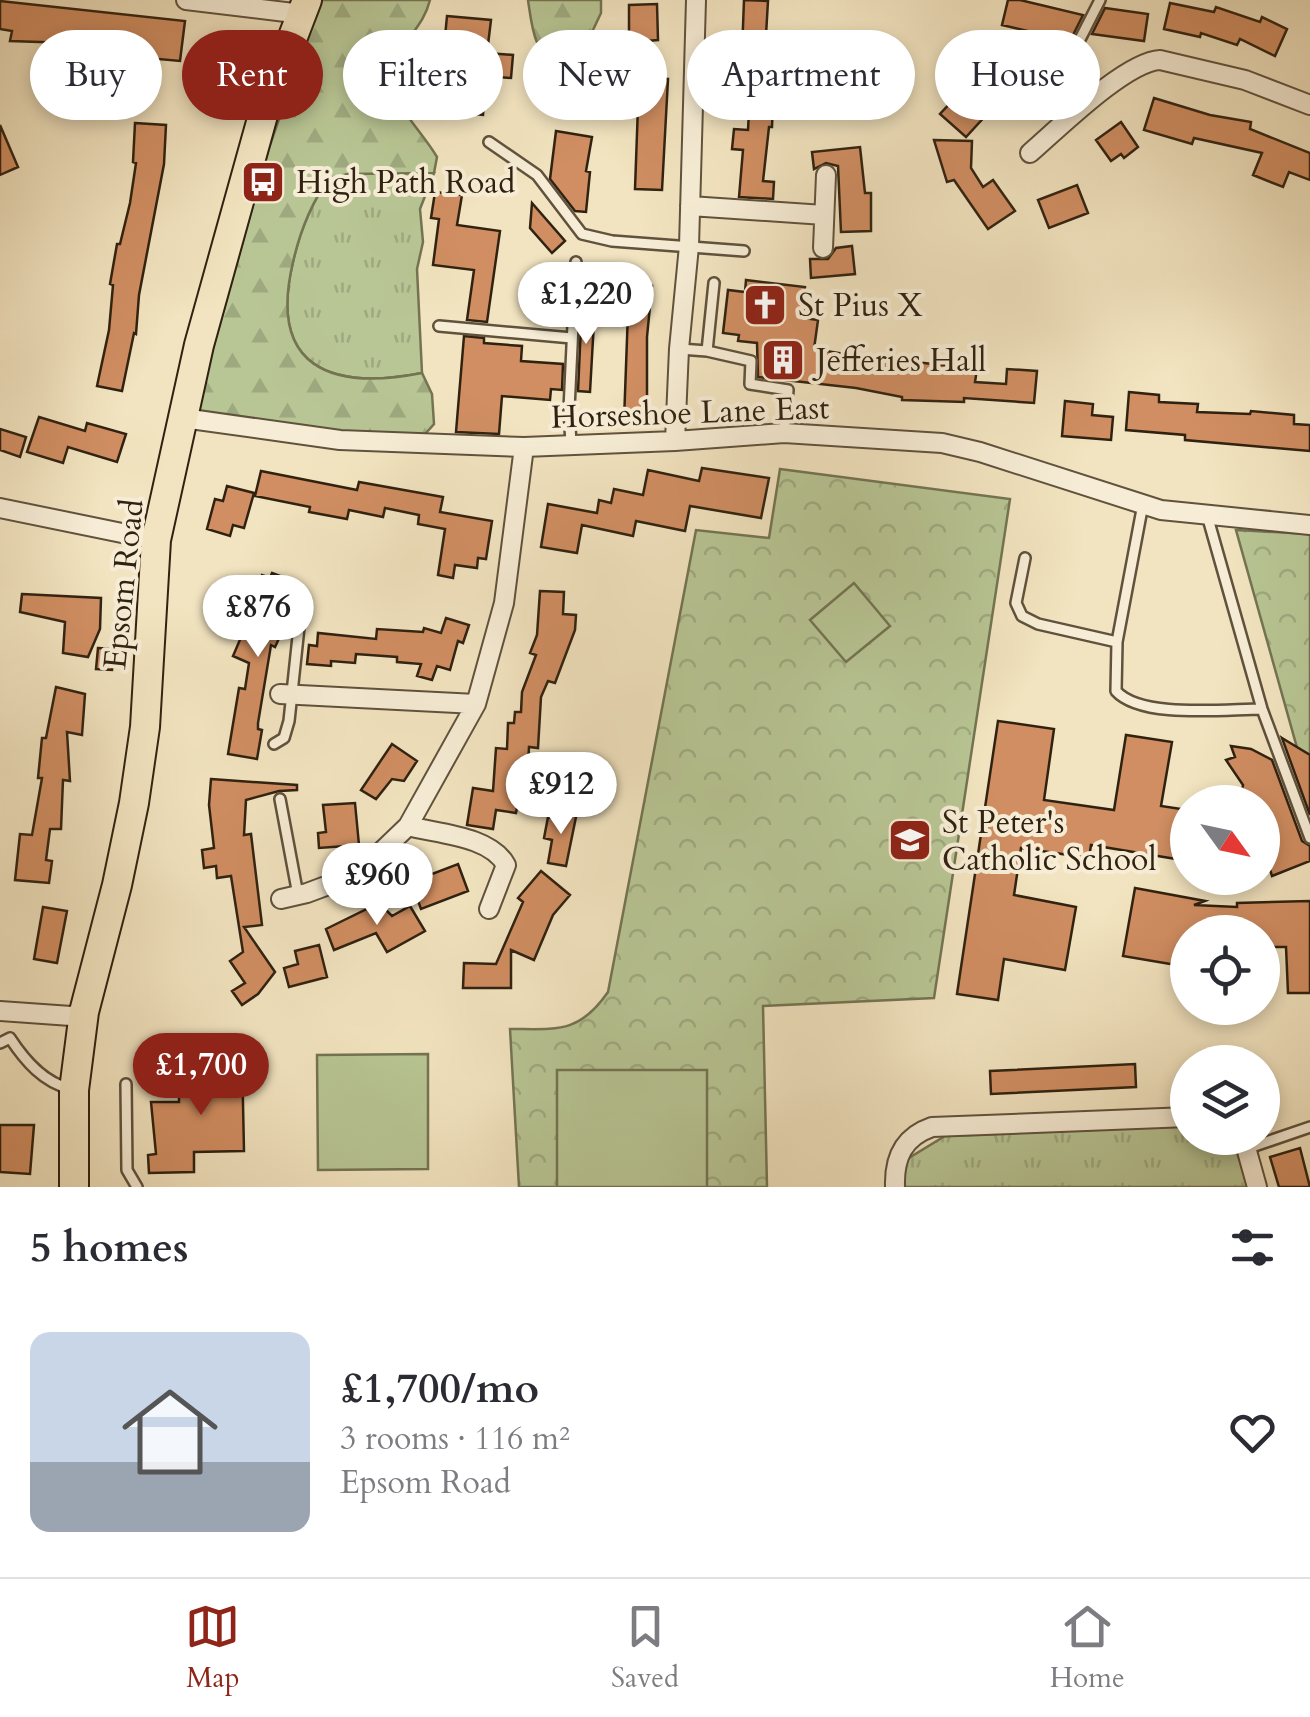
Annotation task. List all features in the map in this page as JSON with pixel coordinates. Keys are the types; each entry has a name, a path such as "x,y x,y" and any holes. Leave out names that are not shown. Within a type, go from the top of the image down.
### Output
{"main road":[{"name":"Epsom Road","path":"74,1187 74,1090 84,1012 117,885 145,727 156,540 200,345 263,115 304,7"}],"street":[{"path":"186,0 304,7"},
{"path":"676,441 679,349 689,246 696,0"},
{"path":"1030,153 1103,90 1149,60 1244,80 1310,104"},
{"path":"823,248 826,175"},
{"path":"690,206 824,215"},
{"name":"Horseshoe Lane East","path":"183,418 340,440 524,446 784,433 942,443 1161,510 1310,525"},
{"path":"290,897 358,874 408,826 476,704 504,603 524,446"},
{"path":"0,508 156,540"},
{"path":"286,695 476,704"},
{"path":"408,826 499,852 506,865 488,910"},
{"path":"5,1012 71,1016 84,1012"},
{"path":"895,1187 894,1165 901,1149 922,1130 932,1127 1170,1117"},
{"path":"1247,1155 1257,1187"}],"lane":[{"path":"1085,30 1100,0"},
{"path":"489,142 536,175 582,234 612,241 744,252"},
{"path":"571,445 576,262"},
{"path":"706,350 714,282"},
{"path":"439,326 572,338"},
{"path":"679,349 706,350 751,361 750,384 788,390 784,433"},
{"path":"1144,504 1116,642 1116,692 1127,702 1170,709 1262,708"},
{"path":"1207,514 1262,708 1310,838"},
{"path":"1026,558 1016,602 1022,616 1038,624 1116,642"},
{"path":"274,744 284,738 286,695 302,599"},
{"path":"280,799 290,897"},
{"path":"5,1012 5,1041 28,1065 64,1088 74,1090"},
{"path":"126,1084 127,1170 137,1187"},
{"path":"1280,1134 1310,1127"}],"green space":[{"path":"320,0 430,0 415,30 343,30 343,120 411,120 437,157 434,173 348,174 329,178 302,229 288,298 290,326 299,348 314,364 360,378 422,373 432,394 434,424 417,443 193,420 279,120 323,120 323,30 310,30"},
{"path":"528,0 601,0 601,13 593,30 533,30"},
{"path":"434,173 420,209 423,242 417,269 422,373 360,378 314,364 299,348 290,326 288,298 299,240 322,188 329,178 348,174"},
{"path":"780,469 1010,499 934,998 763,1006 767,1187 519,1187 510,1029 554,1028 577,1022 608,992 696,530 769,538"},
{"path":"1236,530 1310,534 1310,794"},
{"path":"854,583 890,626 846,662 810,620"},
{"path":"428,1054 428,1169 318,1170 317,1055"},
{"path":"557,1070 707,1070 707,1187 557,1187"},
{"path":"1170,1127 1170,1155 1238,1155 1248,1187 905,1187 904,1161 945,1136"}],"building":[{"path":"744,0 768,1 766,30 743,30"},
{"path":"1008,0 1083,15 1076,30 1023,30 1002,25"},
{"path":"0,1 185,21 180,61 162,59 162,30 30,30 30,42 10,41 12,31 0,29"},
{"path":"1170,3 1214,12 1216,7 1260,22 1262,17 1287,29 1275,56 1240,39 1237,45 1201,33 1200,37 1164,29"},
{"path":"657,4 658,30 629,30 629,5"},
{"path":"1105,8 1148,14 1144,41 1100,35 1100,30 1094,30"},
{"path":"447,16 491,20 490,30 446,30"},
{"path":"503,54 513,55 511,78 503,77"},
{"path":"1154,98 1210,115 1251,122 1250,129 1310,153 1310,180 1289,172 1283,187 1253,175 1262,153 1194,138 1192,144 1144,130"},
{"path":"637,120 666,120 662,190 635,189"},
{"path":"749,120 772,120 763,181 774,182 773,199 739,197 743,150 732,149 734,129 748,130"},
{"path":"947,120 982,120 966,137"},
{"path":"1121,122 1138,147 1124,158 1121,154 1111,161 1096,140"},
{"path":"135,123 166,125 164,164 139,295 136,334 122,391 97,386 109,330 113,285 110,284 136,163"},
{"path":"0,125 18,167 0,175"},
{"path":"556,131 592,137 586,171 590,172 586,212 575,211 550,179"},
{"path":"934,140 972,141 971,168 983,187 993,180 1015,211 988,229 954,180 947,182"},
{"path":"860,147 865,193 871,193 871,231 841,232 838,166 826,163 814,169 812,152"},
{"path":"1077,185 1088,213 1049,228 1038,200"},
{"path":"435,192 462,195 457,225 500,231 487,322 467,320 474,270 433,265 439,219 431,218"},
{"path":"532,203 565,241 552,253 530,228"},
{"path":"852,246 855,274 811,278 810,259 828,259 836,248"},
{"path":"746,280 805,287 803,318 818,320 814,349 906,364 977,369 975,382 1006,384 1007,369 1037,371 1034,403 964,398 964,402 902,400 856,388 758,377 757,343 738,341 739,335 723,333 728,290 745,292"},
{"path":"629,284 652,286 647,337 647,421 624,421"},
{"path":"582,303 595,304 590,392 578,391"},
{"path":"464,336 484,338 484,343 522,346 521,361 563,364 562,390 551,389 550,400 502,396 499,434 456,432"},
{"path":"1129,392 1159,395 1159,402 1198,404 1197,412 1294,415 1294,424 1310,425 1310,451 1185,440 1185,435 1126,430"},
{"path":"1065,401 1093,404 1092,415 1113,417 1111,440 1062,436"},
{"path":"39,417 85,431 87,423 126,434 117,462 68,447 63,463 27,452"},
{"path":"0,429 26,437 20,457 0,450"},
{"path":"702,468 769,478 761,518 690,506 685,531 636,521 633,536 582,525 577,553 541,547 548,504 597,513 599,500 611,503 614,489 643,495 648,470 699,481"},
{"path":"261,471 357,490 359,482 443,497 440,512 492,521 486,559 478,558 477,568 455,565 453,578 438,575 445,529 418,524 419,515 385,508 383,517 349,510 347,519 255,496"},
{"path":"227,486 254,493 244,528 233,525 230,536 207,529 215,499 223,501"},
{"path":"272,573 296,582 277,631 282,632 275,647 271,645 258,723 262,730 257,759 228,754 239,688 245,689 249,663 233,656 262,575 270,578"},
{"path":"540,591 564,592 563,614 576,615 575,630 555,683 548,681 541,697 538,748 529,747 527,785 521,784 516,813 496,810 493,829 467,825 473,788 493,791 496,748 507,749 508,723 514,723 515,712 521,712 522,692 536,655 530,653 537,635"},
{"path":"22,594 101,598 100,629 88,657 63,653 65,622 20,612"},
{"path":"446,618 469,625 463,643 458,641 450,670 437,666 432,680 417,676 421,664 397,662 397,657 356,654 355,663 307,664 309,645 317,646 318,633 376,639 377,629 423,632 424,628 441,633"},
{"path":"98,648 114,649 112,670 96,669"},
{"path":"56,687 85,694 82,735 67,732 70,781 63,780 61,829 50,829 46,860 52,861 49,883 15,880 20,834 32,835 42,778 38,778 42,738 46,738"},
{"path":"998,721 1054,729 1044,800 1114,810 1126,735 1172,742 1161,806 1170,807 1170,858 1091,845 1089,858 1021,848 1014,895 1076,907 1065,970 1004,959 998,1000 957,994"},
{"path":"1282,738 1310,755 1310,815"},
{"path":"392,744 417,761 404,781 392,779 376,799 361,790"},
{"path":"1231,746 1251,749 1272,760 1302,841 1310,846 1310,861 1280,873 1280,785 1243,785 1226,760 1235,757"},
{"path":"211,779 297,785 297,790 246,800 244,835 251,834 262,925 244,927 275,972 258,994 242,1005 232,991 245,983 230,961 243,952 231,876 217,878 216,866 204,868 202,850 214,848 209,805"},
{"path":"355,803 359,845 319,848 318,833 326,832 323,805"},
{"path":"562,809 577,812 566,866 548,863 552,840 544,838 548,817 560,820"},
{"path":"458,864 468,891 421,909 411,882"},
{"path":"541,871 570,895 553,915 534,960 511,950 511,988 463,988 464,963 496,964 523,902 518,898"},
{"path":"1135,888 1205,901 1194,905 1237,907 1237,903 1310,901 1310,993 1288,993 1286,947 1280,947 1280,915 1170,915 1170,964 1123,956"},
{"path":"379,903 392,916 410,906 425,931 387,952 376,933 334,950 326,929"},
{"path":"43,907 67,911 57,963 34,959"},
{"path":"319,945 327,977 289,987 284,968 298,964 295,951"},
{"path":"242,1056 244,1151 194,1152 194,1172 149,1173 148,1155 156,1154 151,1102 179,1102 179,1092 194,1092 194,1073 207,1072 207,1057"},
{"path":"1135,1064 1136,1087 991,1094 990,1071"},
{"path":"0,1125 34,1125 30,1174 0,1172"},
{"path":"1300,1148 1310,1187 1279,1187 1270,1157"}],"place":[{"name":"High Path Road","path":"263,182"},
{"name":"St Pius X","path":"765,305"},
{"name":"Jefferies Hall","path":"783,360"},
{"name":"St Peter's Catholic School","path":"910,840"}]}
